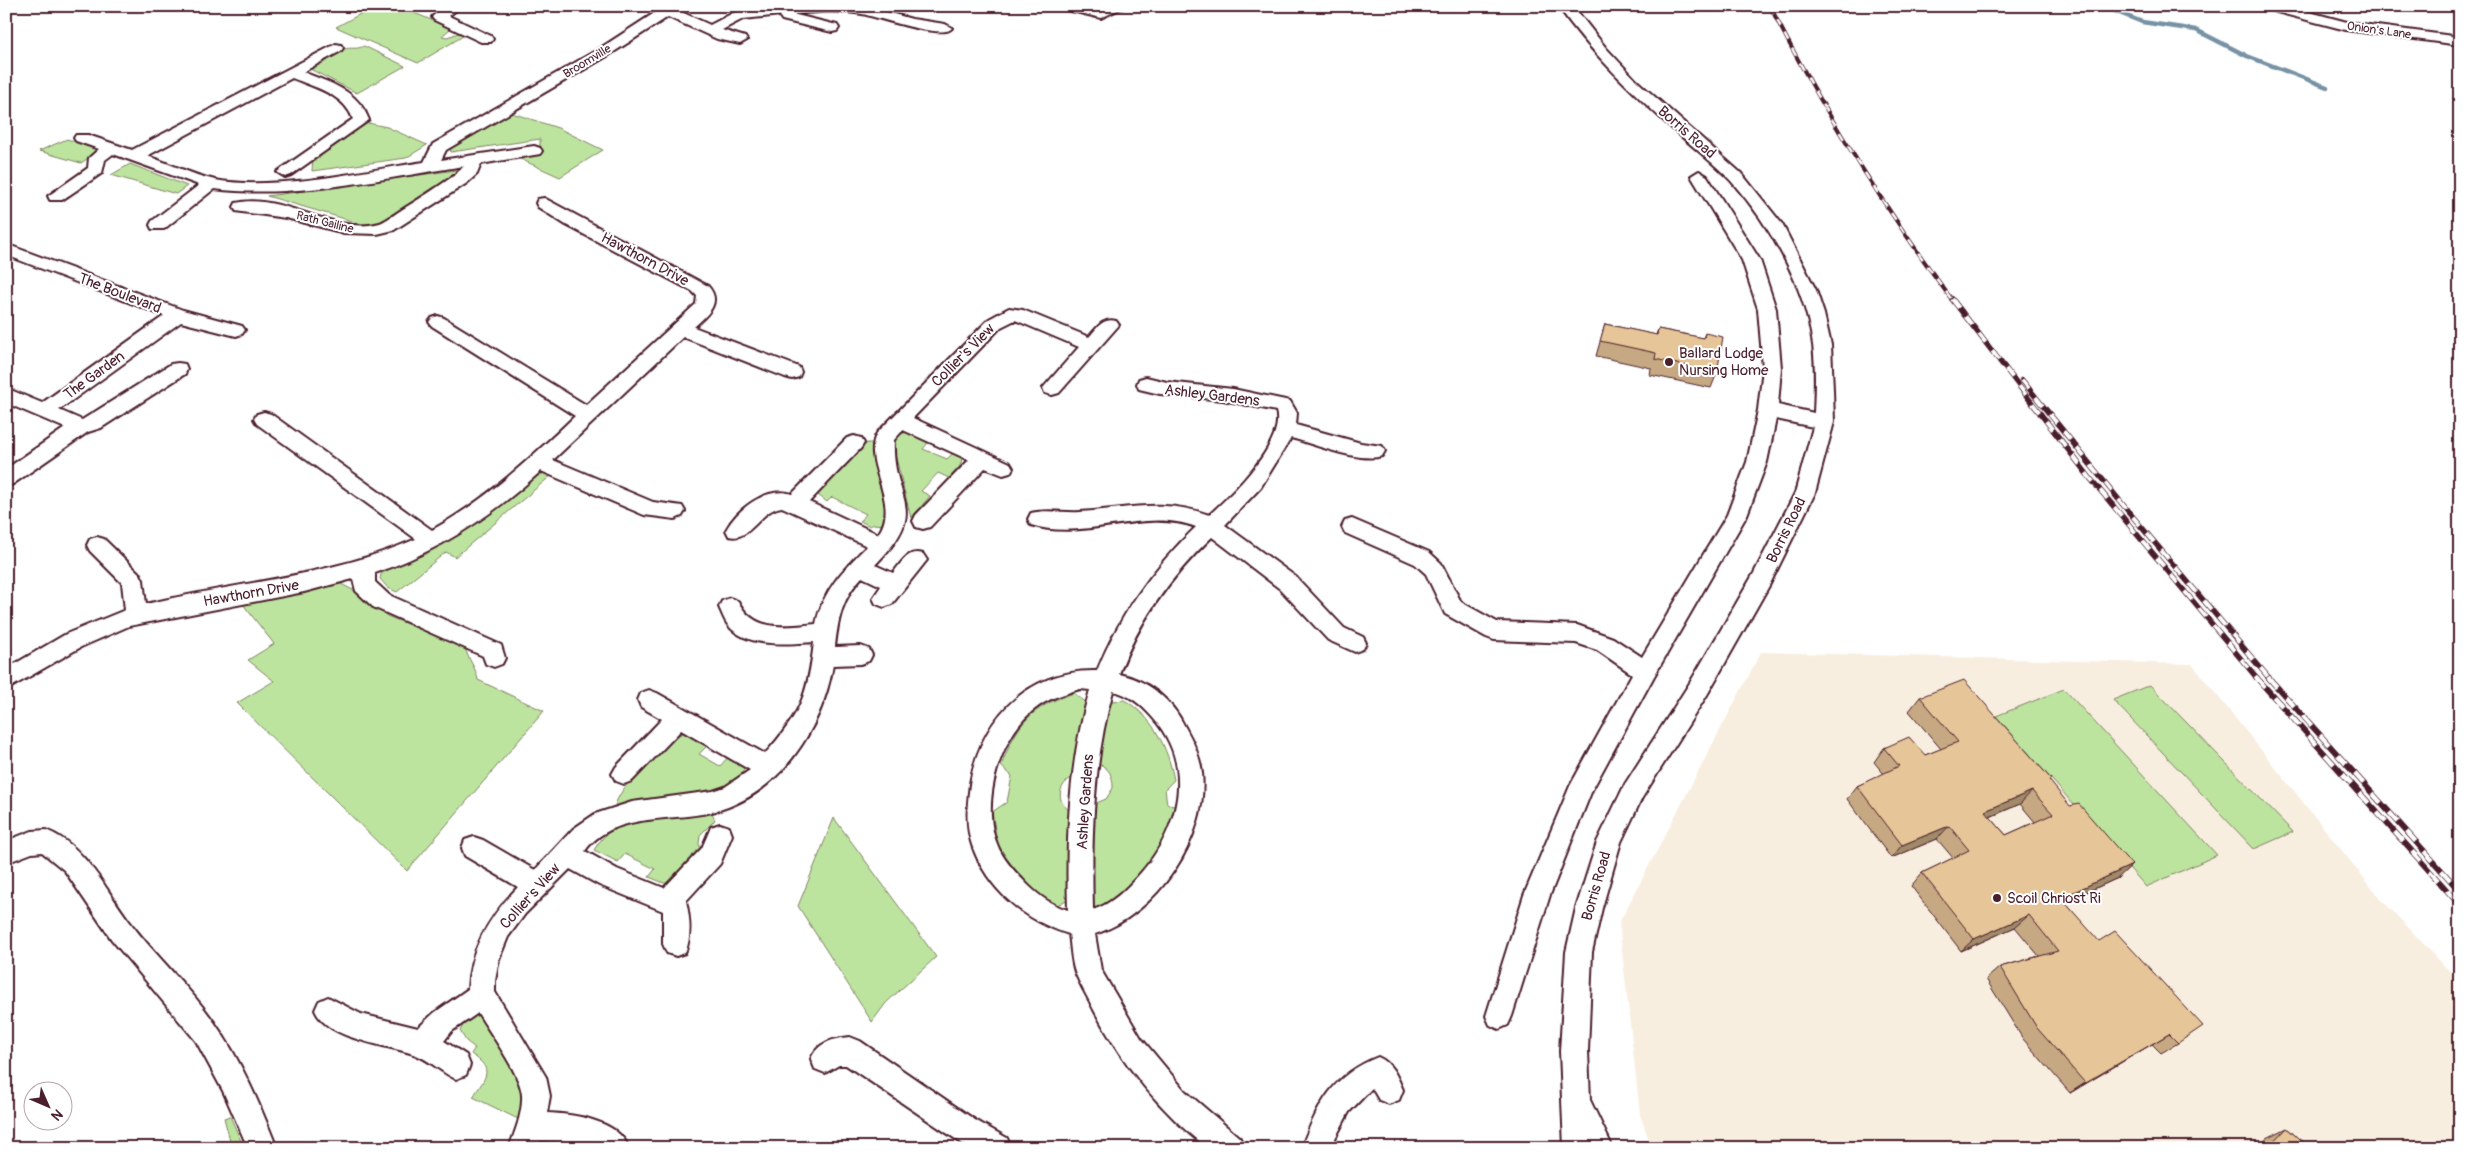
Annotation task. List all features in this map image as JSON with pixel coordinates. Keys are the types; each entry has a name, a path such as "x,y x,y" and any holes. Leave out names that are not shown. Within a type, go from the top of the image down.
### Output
{"street":[{"path":"454,6 438,17 486,38"},
{"path":"1068,6 1101,14 1119,6"},
{"name":"Borris Road","path":"1565,6 1601,51 1632,84 1736,177 1776,228 1807,290 1822,345 1824,422 1805,493 1762,578 1700,688 1633,791 1609,842 1578,952 1574,1051 1578,1148"},
{"name":"Onion's Lane","path":"2270,6 2346,26 2460,41"},
{"path":"710,31 738,16 778,11 844,7 911,23 945,28"},
{"name":"Broomville","path":"430,166 439,147 505,107 604,52 662,9 722,36 740,40"},
{"path":"778,11 779,15 832,28"},
{"path":"134,156 336,48"},
{"path":"285,172 362,120 359,109 348,98 291,72"},
{"name":"Rath Gailine","path":"82,138 211,184 260,188 300,185 534,151"},
{"path":"56,196 96,170 97,158 111,148"},
{"name":"Rath Gailine","path":"242,207 263,208 356,230 374,231 388,226 461,179 471,171 473,161"},
{"path":"1499,1016 1537,895 1559,837 1586,778 1645,671 1705,573 1737,515 1757,462 1768,410 1772,368 1771,337 1764,300 1751,260 1699,176"},
{"path":"158,224 211,184"},
{"name":"Hawthorn Drive","path":"6,681 38,660 76,639 136,615 323,580 431,542 478,512 539,462 707,304 704,291 572,221 544,204"},
{"name":"The Boulevard","path":"6,249 178,315 236,330"},
{"name":"Collier's View","path":"482,995 479,982 493,939 504,922 568,855 583,835 610,818 637,810 720,801 740,793 753,784 768,768 805,722 812,706 823,656 824,632 838,590 881,544 896,522 895,506 883,449 884,438 900,420 995,323 1009,314 1024,316 1091,345"},
{"name":"The Garden","path":"44,411 178,315"},
{"path":"438,322 588,415"},
{"path":"1052,388 1110,325"},
{"path":"681,329 792,372"},
{"path":"6,479 81,427 94,423 178,369"},
{"name":"Ashley Gardens","path":"1146,384 1160,390 1200,391 1250,397 1283,406 1289,414 1286,429 1276,448 1250,486 1227,510 1210,524 1159,580 1136,615 1096,706 1084,782 1080,901 1088,972 1137,1058 1156,1082 1224,1146"},
{"path":"6,396 44,411"},
{"path":"1768,410 1824,422"},
{"name":"The Garden","path":"44,411 81,427"},
{"path":"264,419 420,530 431,542"},
{"path":"900,420 1003,468"},
{"path":"1286,429 1361,450 1375,451"},
{"path":"794,504 854,443"},
{"path":"923,521 983,458"},
{"path":"539,462 651,510 674,511"},
{"path":"736,530 768,501 784,499 881,544"},
{"path":"1038,519 1054,522 1138,512 1179,514 1197,518 1210,524 1288,583 1336,634 1355,643"},
{"path":"1352,527 1422,558 1434,569 1453,608 1494,631 1577,634 1605,644 1645,671"},
{"path":"97,545 132,580 136,615"},
{"path":"860,567 890,591 916,560"},
{"path":"364,567 364,585 381,601 493,651 494,658"},
{"path":"730,607 732,616 741,625 754,631 788,634 824,632"},
{"path":"823,656 861,655"},
{"path":"1080,680 1105,682 1126,685 1135,689 1168,718 1183,745 1188,760 1192,778 1191,794 1184,827 1177,843 1147,885 1123,910 1082,924 1058,918 1035,907 1015,891 995,865 983,841 979,807 983,776 995,739 1012,714 1042,691 1080,680"},
{"path":"648,700 768,768"},
{"path":"624,774 679,716"},
{"path":"568,855 608,877 664,900 673,897 711,856 720,835"},
{"path":"6,852 32,842 46,841 74,863 121,931 205,1032 233,1081 263,1148"},
{"path":"474,848 538,885"},
{"path":"673,897 677,917 676,944"},
{"path":"423,1043 443,1022 482,995 532,1077 536,1096 527,1137 561,1127 588,1132 615,1148"},
{"path":"328,1010 357,1026 423,1043 456,1065"},
{"path":"825,1059 835,1052 850,1052 957,1124 997,1148"},
{"path":"1315,1148 1333,1112 1350,1089 1370,1073 1378,1071 1389,1090"},
{"name":"Borris Road","path":"1577,1104 1599,1148"}],"shaded area":[{"path":"1761,652 2192,664 2380,898 2460,982 2460,1148 1652,1148 1640,1115 1619,923"}],"green space":[{"path":"375,6 397,6 451,28 442,36 447,37 459,33 465,35 418,63 336,27"},
{"path":"364,46 405,66 357,93 306,67 334,52"},
{"path":"509,112 558,128 603,150 560,177 518,158 540,154 540,139 451,152 450,148"},
{"path":"368,123 387,127 427,145 406,158 312,171 313,156"},
{"path":"67,139 100,150 81,163 39,151"},
{"path":"130,164 187,186 176,194 111,175"},
{"path":"463,169 456,179 386,221 376,225 362,224 267,196"},
{"path":"909,431 930,440 923,449 947,459 955,451 962,459 960,466 949,478 938,473 921,491 930,496 911,518 892,442 897,436"},
{"path":"867,443 875,443 885,495 886,515 884,525 873,524 870,526 860,521 866,514 832,497 827,502 818,495 820,490"},
{"path":"544,473 553,474 455,557 446,552 397,592 388,588 380,579 381,574 392,567 468,529"},
{"path":"341,584 357,592 387,616 465,647 478,680 544,711 407,871 237,703 274,681 248,660 274,644 242,603"},
{"path":"2150,685 2293,832 2254,849 2113,700"},
{"path":"2064,689 2217,855 2146,887 1996,716"},
{"path":"1074,693 1088,704 1078,774 1066,782 1060,792 1063,803 1073,813 1070,898 1050,909 1000,858 992,812 1007,802 1012,776 1001,766 1020,728 1027,719 1046,704"},
{"path":"1124,700 1143,715 1158,734 1168,756 1174,780 1165,789 1167,804 1177,807 1159,855 1113,910 1098,909 1091,905 1094,804 1106,799 1113,788 1110,773 1098,764 1105,716 1112,701"},
{"path":"688,733 709,744 699,754 720,766 729,756 746,768 743,770 743,775 724,790 633,802 615,807 623,790 631,780 675,737"},
{"path":"711,812 715,820 700,835 699,844 703,854 672,884 649,877 655,869 625,854 618,862 594,850 604,837 630,821 662,815"},
{"path":"834,818 936,957 886,1003 872,1022 798,906"},
{"path":"473,1013 480,1015 522,1081 526,1099 520,1120 473,1097 486,1074 486,1069 471,1054 475,1048 466,1041 460,1031 465,1021"},
{"path":"230,1116 244,1148 232,1148 224,1118"}],"building":[{"path":"1605,324 1657,335 1658,329 1704,338 1705,333 1723,337 1717,373 1655,359 1656,353 1600,341"},
{"name":"Scoil Chriost Ri","path":"1964,680 2051,779 2049,780 2070,806 2079,804 2132,865 2061,898 2099,941 2115,931 2203,1026 2178,1043 2169,1034 2085,1083 2037,1028 2000,967 2058,951 2029,915 1974,939 1922,873 1969,850 1949,826 1902,845 1857,786 1899,766 1884,748 1909,737 1925,755 1958,742 1920,697","holes":["2032,791 2053,814 2006,835 1985,811"]},
{"path":"2287,1128 2309,1148 2268,1148"}],"waterway":[{"path":"2102,6 2142,22 2196,30 2247,56 2327,87"}],"railway":[{"path":"1770,6 1811,83 1855,157 1878,194 1952,300"},
{"path":"1952,299 2090,478 2257,678"},
{"path":"2022,380 2128,511 2269,678"},
{"path":"2256,677 2460,905"},
{"path":"2268,677 2460,891"}],"place":[{"name":"Ballard Lodge Nursing Home","path":"1669,362"},
{"name":"Scoil Chriost Ri","path":"1997,898"}]}
